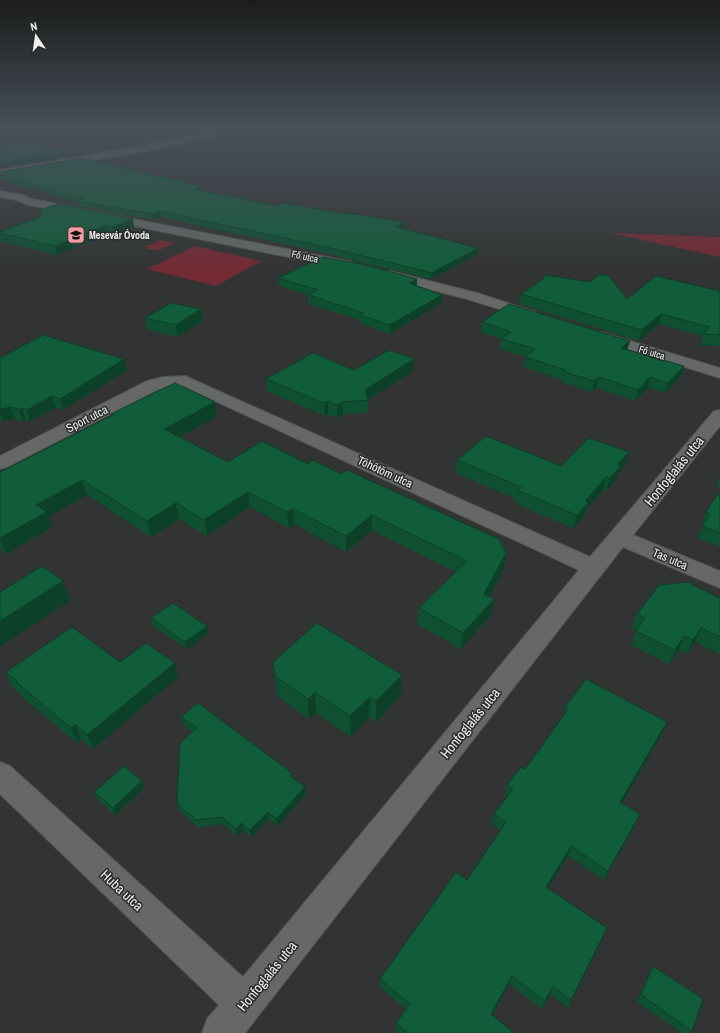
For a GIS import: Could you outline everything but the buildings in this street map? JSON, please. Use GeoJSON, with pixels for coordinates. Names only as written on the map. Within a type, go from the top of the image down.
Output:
{"type":"FeatureCollection","features":[{"type":"Feature","properties":{"kind":"street","name":"Fő utca"},"geometry":{"type":"LineString","coordinates":[[4,200],[19,198],[29,202],[361,268]]}},
{"type":"Feature","properties":{"kind":"street"},"geometry":{"type":"LineString","coordinates":[[376,271],[472,296],[541,318]]}},
{"type":"Feature","properties":{"kind":"street","name":"Fő utca"},"geometry":{"type":"LineString","coordinates":[[586,332],[720,372]]}},
{"type":"Feature","properties":{"kind":"street","name":"Sport utca"},"geometry":{"type":"LineString","coordinates":[[0,463],[153,385],[175,380]]}},
{"type":"Feature","properties":{"kind":"street","name":"Töhötöm utca"},"geometry":{"type":"LineString","coordinates":[[175,380],[185,381],[199,387],[594,568]]}},
{"type":"Feature","properties":{"kind":"street","name":"Honfoglalás utca"},"geometry":{"type":"LineString","coordinates":[[221,1033],[619,537],[720,415]]}},
{"type":"Feature","properties":{"kind":"street","name":"Tas utca"},"geometry":{"type":"LineString","coordinates":[[619,537],[720,580]]}},
{"type":"Feature","properties":{"kind":"street","name":"Huba utca"},"geometry":{"type":"LineString","coordinates":[[0,775],[245,1004]]}},
{"type":"Feature","properties":{"kind":"shaded area"},"geometry":{"type":"Polygon","coordinates":[[[611,233],[720,237],[720,257],[611,233]]]}},
{"type":"Feature","properties":{"kind":"shaded area"},"geometry":{"type":"Polygon","coordinates":[[[160,240],[175,243],[159,250],[146,249],[146,246],[154,244],[160,240]]]}},
{"type":"Feature","properties":{"kind":"shaded area"},"geometry":{"type":"Polygon","coordinates":[[[195,246],[261,261],[216,286],[147,269],[195,246]]]}},
{"type":"Feature","properties":{"kind":"place","name":"Mesevár Óvoda"},"geometry":{"type":"Point","coordinates":[76,235]}}]}
